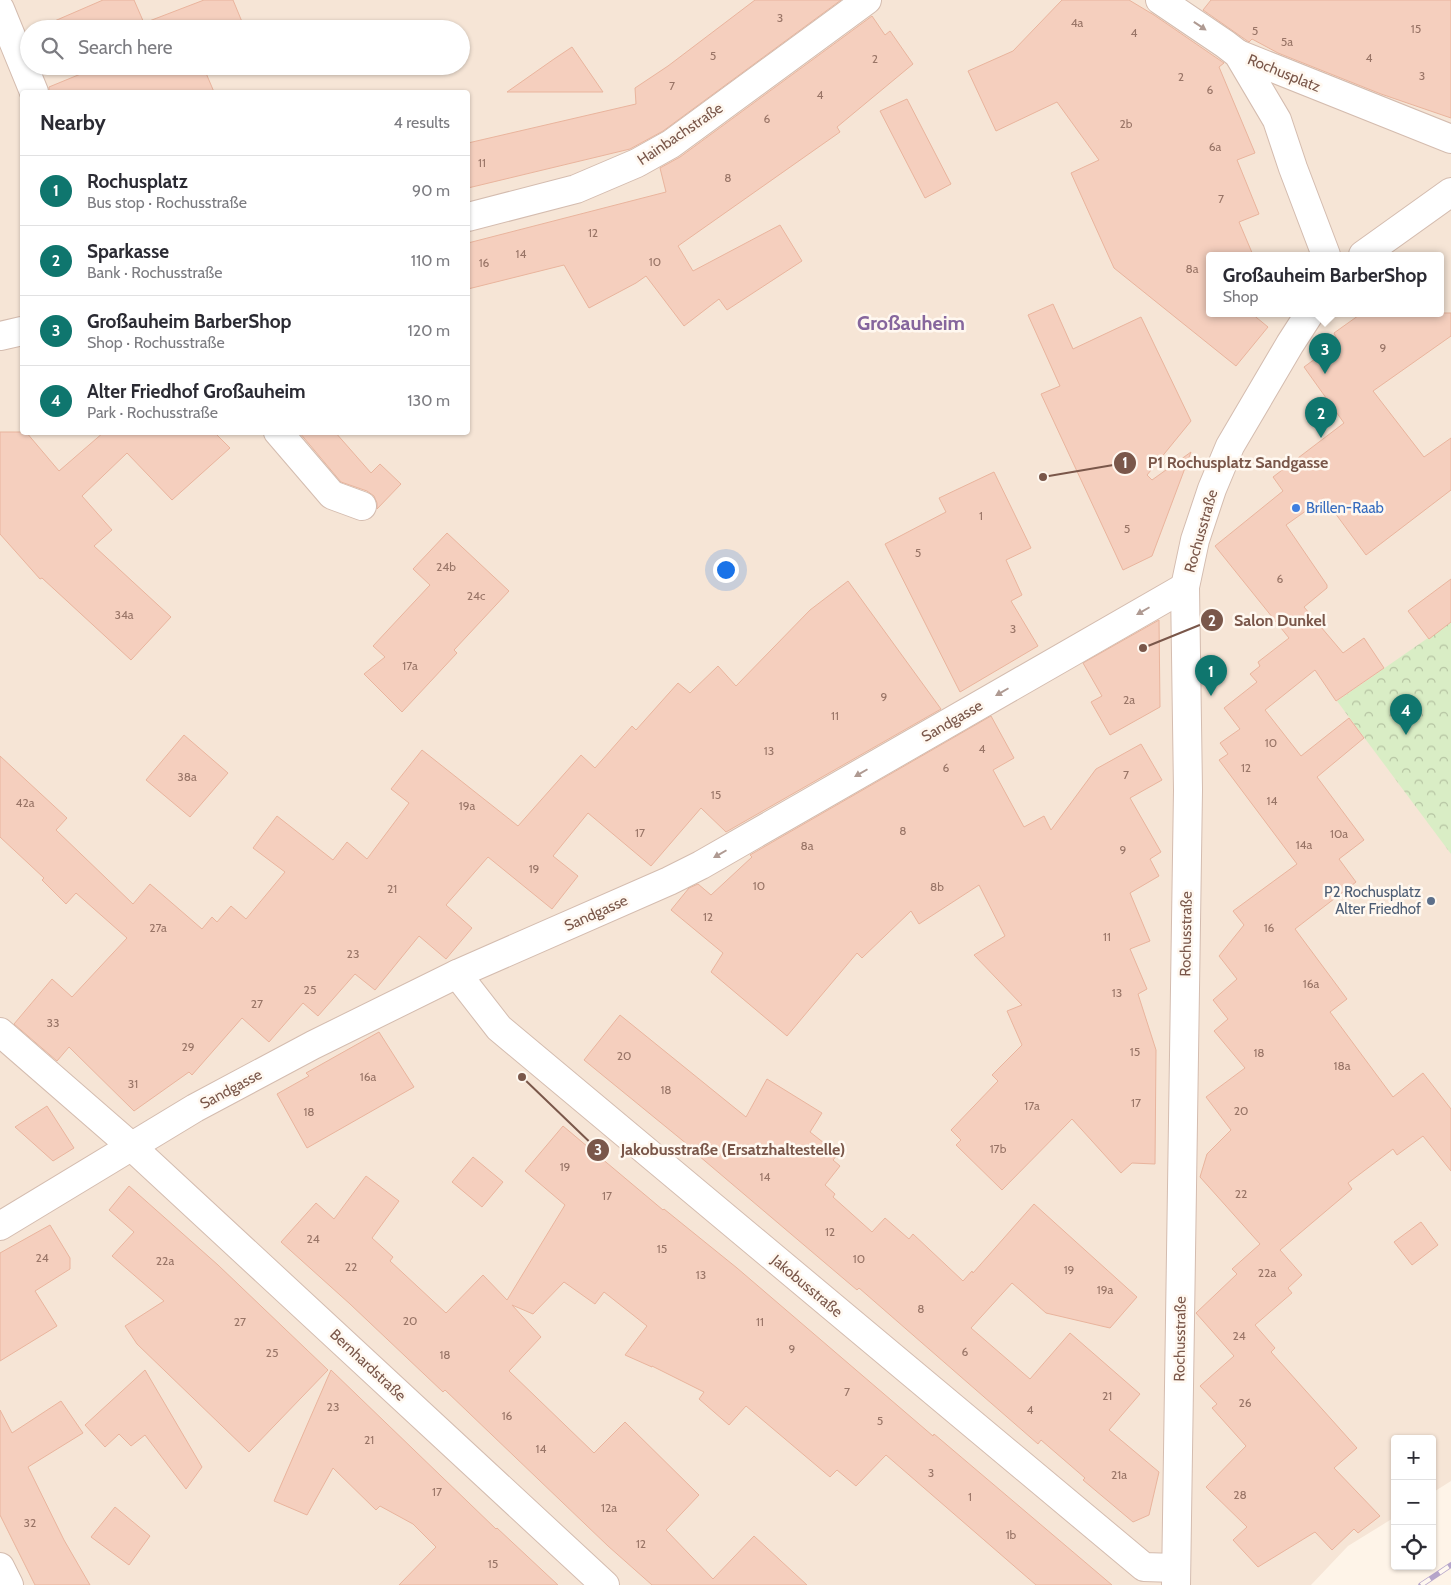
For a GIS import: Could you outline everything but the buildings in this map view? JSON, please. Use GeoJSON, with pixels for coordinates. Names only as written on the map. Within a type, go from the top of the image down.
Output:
{"type":"FeatureCollection","features":[{"type":"Feature","properties":{"kind":"street","name":"Hainbachstraße"},"geometry":{"type":"LineString","coordinates":[[470,216],[576,190],[637,163],[671,144],[867,0]]}},
{"type":"Feature","properties":{"kind":"street"},"geometry":{"type":"LineString","coordinates":[[1160,0],[1238,54],[1277,120],[1325,252]]}},
{"type":"Feature","properties":{"kind":"street"},"geometry":{"type":"LineString","coordinates":[[0,9],[20,58]]}},
{"type":"Feature","properties":{"kind":"street","name":"Rochusplatz"},"geometry":{"type":"LineString","coordinates":[[1238,54],[1451,139]]}},
{"type":"Feature","properties":{"kind":"street"},"geometry":{"type":"LineString","coordinates":[[27,75],[33,90]]}},
{"type":"Feature","properties":{"kind":"street"},"geometry":{"type":"LineString","coordinates":[[1367,252],[1451,192]]}},
{"type":"Feature","properties":{"kind":"street","name":"Rochusstraße"},"geometry":{"type":"LineString","coordinates":[[1176,1577],[1188,790],[1185,587],[1195,540],[1212,489],[1230,446],[1307,317]]}},
{"type":"Feature","properties":{"kind":"street"},"geometry":{"type":"LineString","coordinates":[[0,336],[20,331]]}},
{"type":"Feature","properties":{"kind":"street"},"geometry":{"type":"LineString","coordinates":[[281,435],[332,496],[362,506]]}},
{"type":"Feature","properties":{"kind":"street","name":"Sandgasse"},"geometry":{"type":"LineString","coordinates":[[0,1226],[130,1146],[249,1079],[378,1012],[457,974],[661,885],[701,865],[1185,587]]}},
{"type":"Feature","properties":{"kind":"street","name":"Jakobusstraße"},"geometry":{"type":"LineString","coordinates":[[457,974],[498,1028],[1144,1568],[1176,1577]]}},
{"type":"Feature","properties":{"kind":"street","name":"Bernhardstraße"},"geometry":{"type":"LineString","coordinates":[[0,1032],[130,1146],[605,1585]]}},
{"type":"Feature","properties":{"kind":"street"},"geometry":{"type":"LineString","coordinates":[[0,1567],[9,1585]]}},
{"type":"Feature","properties":{"kind":"shaded area"},"geometry":{"type":"Polygon","coordinates":[[[0,0],[1451,0],[1451,1481],[1436,1490],[1436,1435],[1391,1435],[1391,1519],[1348,1546],[1311,1585],[0,1585],[0,0]]]}},
{"type":"Feature","properties":{"kind":"green space"},"geometry":{"type":"Polygon","coordinates":[[[1451,622],[1451,854],[1337,701],[1451,622]]]}},
{"type":"Feature","properties":{"kind":"railway"},"geometry":{"type":"LineString","coordinates":[[1421,1585],[1451,1565]]}},
{"type":"Feature","properties":{"kind":"place","name":"Großauheim BarberShop"},"geometry":{"type":"Point","coordinates":[1325,374]}},
{"type":"Feature","properties":{"kind":"place","name":"Sparkasse"},"geometry":{"type":"Point","coordinates":[1321,438]}},
{"type":"Feature","properties":{"kind":"place","name":"P1 Rochusplatz Sandgasse"},"geometry":{"type":"Point","coordinates":[1043,477]}},
{"type":"Feature","properties":{"kind":"place","name":"Brillen-Raab"},"geometry":{"type":"Point","coordinates":[1296,508]}},
{"type":"Feature","properties":{"kind":"place","name":"Salon Dunkel"},"geometry":{"type":"Point","coordinates":[1143,648]}},
{"type":"Feature","properties":{"kind":"place","name":"Rochusplatz"},"geometry":{"type":"Point","coordinates":[1211,696]}},
{"type":"Feature","properties":{"kind":"place","name":"Alter Friedhof Großauheim"},"geometry":{"type":"Point","coordinates":[1406,735]}},
{"type":"Feature","properties":{"kind":"place","name":"P2 Rochusplatz Alter Friedhof"},"geometry":{"type":"Point","coordinates":[1431,901]}},
{"type":"Feature","properties":{"kind":"place","name":"Jakobusstraße (Ersatzhaltestelle)"},"geometry":{"type":"Point","coordinates":[522,1077]}},
{"type":"Feature","properties":{"kind":"district","name":"Großauheim"},"geometry":{"type":"Point","coordinates":[911,323]}}]}
